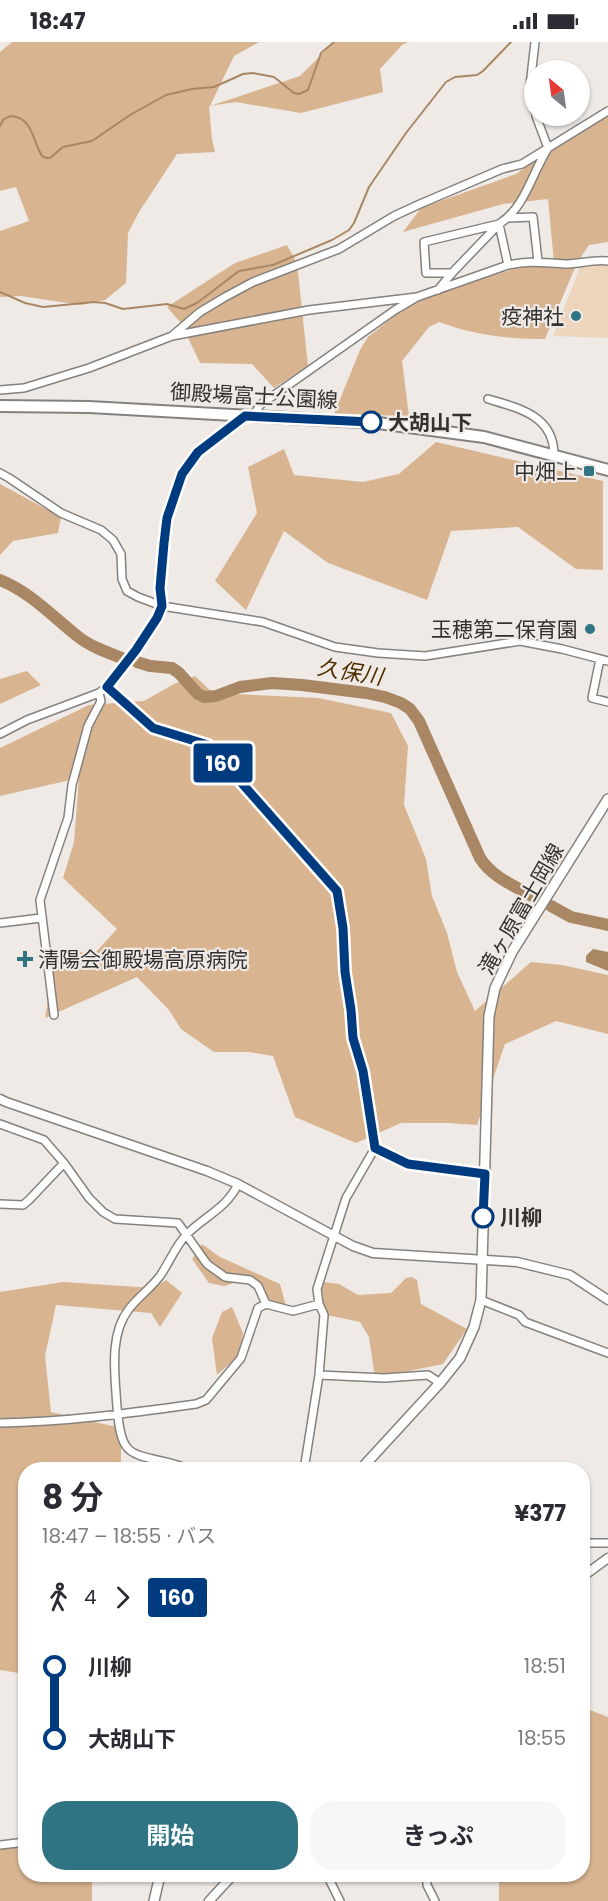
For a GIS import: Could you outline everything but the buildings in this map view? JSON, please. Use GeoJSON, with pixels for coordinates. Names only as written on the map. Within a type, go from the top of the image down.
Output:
{"type":"FeatureCollection","features":[{"type":"Feature","properties":{"kind":"main road","name":"御殿場富士公園線"},"geometry":{"type":"LineString","coordinates":[[0,406],[88,407],[378,423],[484,437],[608,470]]}},
{"type":"Feature","properties":{"kind":"main road","name":"滝ヶ原富士岡線"},"geometry":{"type":"LineString","coordinates":[[367,1462],[440,1383],[468,1344],[481,1300],[489,1016],[495,988],[512,952],[608,799]]}},
{"type":"Feature","properties":{"kind":"main road"},"geometry":{"type":"LineString","coordinates":[[154,1901],[158,1882]]}},
{"type":"Feature","properties":{"kind":"street"},"geometry":{"type":"LineString","coordinates":[[533,60],[535,42]]}},
{"type":"Feature","properties":{"kind":"street"},"geometry":{"type":"LineString","coordinates":[[172,336],[201,312],[253,282],[339,249],[411,208],[502,169],[522,164],[608,111]]}},
{"type":"Feature","properties":{"kind":"street"},"geometry":{"type":"LineString","coordinates":[[438,290],[499,224],[508,218],[521,201],[548,148],[540,126]]}},
{"type":"Feature","properties":{"kind":"street"},"geometry":{"type":"LineString","coordinates":[[508,218],[533,216],[538,261]]}},
{"type":"Feature","properties":{"kind":"street"},"geometry":{"type":"LineString","coordinates":[[499,224],[508,265]]}},
{"type":"Feature","properties":{"kind":"street"},"geometry":{"type":"LineString","coordinates":[[452,273],[426,273],[424,242],[499,224]]}},
{"type":"Feature","properties":{"kind":"street"},"geometry":{"type":"LineString","coordinates":[[0,390],[24,388],[89,368],[172,336],[309,310],[417,297],[508,265],[538,261],[565,264],[608,261]]}},
{"type":"Feature","properties":{"kind":"street"},"geometry":{"type":"LineString","coordinates":[[0,734],[27,720],[99,693],[107,687],[136,650],[157,618],[162,606],[160,580],[167,518],[182,474],[198,452],[249,416],[260,405],[417,297]]}},
{"type":"Feature","properties":{"kind":"street"},"geometry":{"type":"LineString","coordinates":[[488,399],[534,415],[554,443],[554,455]]}},
{"type":"Feature","properties":{"kind":"street"},"geometry":{"type":"LineString","coordinates":[[0,473],[61,513],[101,530],[113,540],[121,554],[122,579],[127,591],[138,597],[162,606],[263,622],[323,644],[354,650],[425,656],[520,641],[562,648],[604,660],[592,698],[608,702]]}},
{"type":"Feature","properties":{"kind":"street"},"geometry":{"type":"LineString","coordinates":[[107,687],[153,728],[208,745],[337,891],[343,928],[345,972],[353,1038],[363,1071],[375,1148],[346,1198],[317,1289],[319,1304],[324,1315],[319,1375],[305,1462]]}},
{"type":"Feature","properties":{"kind":"street"},"geometry":{"type":"LineString","coordinates":[[54,1015],[40,900],[68,818],[72,785],[88,726],[101,701],[99,693]]}},
{"type":"Feature","properties":{"kind":"street"},"geometry":{"type":"LineString","coordinates":[[0,923],[42,918]]}},
{"type":"Feature","properties":{"kind":"street"},"geometry":{"type":"LineString","coordinates":[[0,1098],[33,1112],[207,1171],[238,1184],[353,1246],[373,1253],[517,1262],[561,1272],[608,1300]]}},
{"type":"Feature","properties":{"kind":"street"},"geometry":{"type":"LineString","coordinates":[[0,1124],[44,1140],[89,1198],[109,1216],[115,1219],[178,1223],[207,1264],[225,1277],[250,1280],[258,1286],[266,1304]]}},
{"type":"Feature","properties":{"kind":"street"},"geometry":{"type":"LineString","coordinates":[[375,1148],[408,1164],[485,1174]]}},
{"type":"Feature","properties":{"kind":"street"},"geometry":{"type":"LineString","coordinates":[[0,1203],[23,1205],[63,1163]]}},
{"type":"Feature","properties":{"kind":"street"},"geometry":{"type":"LineString","coordinates":[[166,1462],[138,1455],[126,1448],[118,1415],[114,1374],[115,1345],[127,1311],[159,1278],[186,1235],[214,1214],[234,1193],[238,1184]]}},
{"type":"Feature","properties":{"kind":"street"},"geometry":{"type":"LineString","coordinates":[[481,1300],[519,1314],[525,1322],[608,1353]]}},
{"type":"Feature","properties":{"kind":"street"},"geometry":{"type":"LineString","coordinates":[[0,1423],[33,1423],[118,1415],[196,1404],[206,1400],[241,1358],[258,1308],[266,1304],[292,1311],[319,1304]]}},
{"type":"Feature","properties":{"kind":"street"},"geometry":{"type":"LineString","coordinates":[[319,1375],[375,1378],[428,1375],[440,1383]]}},
{"type":"Feature","properties":{"kind":"street"},"geometry":{"type":"LineString","coordinates":[[590,1543],[608,1543]]}},
{"type":"Feature","properties":{"kind":"street"},"geometry":{"type":"LineString","coordinates":[[590,1571],[608,1558]]}},
{"type":"Feature","properties":{"kind":"street"},"geometry":{"type":"LineString","coordinates":[[0,1845],[18,1843]]}},
{"type":"Feature","properties":{"kind":"street"},"geometry":{"type":"LineString","coordinates":[[209,1901],[227,1882]]}},
{"type":"Feature","properties":{"kind":"street"},"geometry":{"type":"LineString","coordinates":[[330,1882],[340,1901]]}},
{"type":"Feature","properties":{"kind":"street"},"geometry":{"type":"LineString","coordinates":[[427,1882],[435,1901]]}},
{"type":"Feature","properties":{"kind":"shaded area"},"geometry":{"type":"Polygon","coordinates":[[[12,42],[259,42],[234,56],[209,106],[215,152],[177,154],[128,233],[126,283],[105,300],[81,305],[21,296],[0,297],[0,231],[29,221],[16,187],[0,191],[0,52],[12,42]]]}},
{"type":"Feature","properties":{"kind":"shaded area"},"geometry":{"type":"Polygon","coordinates":[[[334,42],[408,42],[402,45],[380,69],[383,92],[301,113],[236,102],[211,106],[300,76],[334,42]]]}},
{"type":"Feature","properties":{"kind":"shaded area"},"geometry":{"type":"Polygon","coordinates":[[[608,116],[608,242],[589,245],[577,263],[545,339],[491,335],[439,322],[429,327],[402,361],[409,416],[334,414],[360,350],[368,337],[397,314],[427,295],[524,266],[554,262],[548,199],[503,204],[403,232],[421,208],[516,174],[570,136],[608,116]]]}},
{"type":"Feature","properties":{"kind":"shaded area"},"geometry":{"type":"Polygon","coordinates":[[[287,245],[297,263],[308,366],[274,388],[252,364],[200,363],[181,323],[167,307],[235,263],[287,245]]]}},
{"type":"Feature","properties":{"kind":"shaded area"},"geometry":{"type":"Polygon","coordinates":[[[608,266],[608,338],[553,336],[580,267],[608,266]]]}},
{"type":"Feature","properties":{"kind":"shaded area"},"geometry":{"type":"Polygon","coordinates":[[[436,442],[603,481],[603,570],[576,569],[518,527],[451,531],[427,600],[328,563],[284,531],[246,610],[215,581],[257,513],[248,467],[284,449],[294,475],[363,482],[399,474],[436,442]]]}},
{"type":"Feature","properties":{"kind":"shaded area"},"geometry":{"type":"Polygon","coordinates":[[[0,484],[61,517],[58,533],[13,541],[0,555],[0,484]]]}},
{"type":"Feature","properties":{"kind":"shaded area"},"geometry":{"type":"Polygon","coordinates":[[[27,671],[41,685],[0,704],[0,679],[27,671]]]}},
{"type":"Feature","properties":{"kind":"shaded area"},"geometry":{"type":"Polygon","coordinates":[[[195,676],[213,693],[318,698],[391,713],[408,746],[404,805],[426,859],[432,896],[447,933],[457,972],[475,1011],[531,962],[562,965],[608,975],[608,1034],[556,1021],[505,1044],[477,1125],[401,1123],[356,1143],[295,1117],[273,1056],[249,1052],[214,1052],[181,1029],[169,1010],[137,977],[45,1018],[50,975],[42,950],[95,953],[117,929],[63,878],[74,842],[79,778],[0,796],[0,748],[89,705],[144,701],[174,684],[195,676]]]}},
{"type":"Feature","properties":{"kind":"shaded area"},"geometry":{"type":"Polygon","coordinates":[[[593,949],[608,952],[608,971],[586,962],[586,956],[593,949]]]}},
{"type":"Feature","properties":{"kind":"shaded area"},"geometry":{"type":"Polygon","coordinates":[[[202,1244],[220,1257],[280,1284],[286,1306],[269,1302],[243,1280],[224,1286],[209,1283],[192,1259],[202,1244]]]}},
{"type":"Feature","properties":{"kind":"shaded area"},"geometry":{"type":"Polygon","coordinates":[[[412,1277],[417,1280],[421,1304],[467,1329],[443,1364],[375,1378],[369,1337],[360,1322],[323,1313],[318,1287],[324,1282],[339,1284],[358,1295],[391,1293],[406,1278],[412,1277]]]}},
{"type":"Feature","properties":{"kind":"shaded area"},"geometry":{"type":"Polygon","coordinates":[[[166,1280],[182,1293],[160,1327],[151,1313],[56,1305],[45,1356],[51,1412],[121,1428],[121,1462],[18,1462],[18,1673],[0,1670],[0,1292],[63,1282],[154,1288],[166,1280]]]}},
{"type":"Feature","properties":{"kind":"shaded area"},"geometry":{"type":"Polygon","coordinates":[[[232,1307],[243,1333],[240,1354],[217,1375],[212,1338],[222,1312],[232,1307]]]}},
{"type":"Feature","properties":{"kind":"shaded area"},"geometry":{"type":"Polygon","coordinates":[[[590,1710],[608,1717],[608,1901],[499,1901],[499,1882],[590,1882],[590,1710]]]}},
{"type":"Feature","properties":{"kind":"shaded area"},"geometry":{"type":"Polygon","coordinates":[[[0,1847],[18,1847],[18,1882],[92,1882],[92,1901],[0,1901],[0,1847]]]}},
{"type":"Feature","properties":{"kind":"waterway"},"geometry":{"type":"LineString","coordinates":[[0,126],[3,120],[10,116],[23,120],[31,130],[42,156],[50,158],[63,147],[92,141],[130,115],[166,95],[214,87],[243,74],[253,73],[274,77],[294,93],[299,94],[308,90],[321,53],[334,42]]}},
{"type":"Feature","properties":{"kind":"waterway"},"geometry":{"type":"LineString","coordinates":[[0,292],[25,303],[43,307],[94,302],[123,309],[167,304],[184,309],[197,303],[239,271],[273,265],[332,240],[349,230],[369,187],[406,133],[446,82],[455,77],[477,75],[511,42]]}},
{"type":"Feature","properties":{"kind":"waterway","name":"久保川"},"geometry":{"type":"LineString","coordinates":[[0,580],[31,597],[86,642],[122,658]]}},
{"type":"Feature","properties":{"kind":"waterway","name":"久保川"},"geometry":{"type":"LineString","coordinates":[[137,662],[172,668],[198,694],[204,697],[216,696],[240,687],[272,683],[366,693],[401,703],[410,709],[419,721],[480,858],[497,875],[532,896]]}},
{"type":"Feature","properties":{"kind":"waterway","name":"久保川"},"geometry":{"type":"LineString","coordinates":[[551,906],[571,917],[608,925]]}},
{"type":"Feature","properties":{"kind":"bus line","name":"160"},"geometry":{"type":"LineString","coordinates":[[371,422],[245,416],[198,452],[182,474],[167,518],[160,573],[162,606],[157,618],[136,650],[107,687],[153,728],[208,745],[337,891],[343,928],[345,972],[353,1038],[363,1071],[375,1148],[408,1164],[485,1174],[483,1217]]}},
{"type":"Feature","properties":{"kind":"place","name":"疫神社"},"geometry":{"type":"Point","coordinates":[576,316]}},
{"type":"Feature","properties":{"kind":"place","name":"大胡山下"},"geometry":{"type":"Point","coordinates":[371,422]}},
{"type":"Feature","properties":{"kind":"place","name":"中畑上"},"geometry":{"type":"Point","coordinates":[589,471]}},
{"type":"Feature","properties":{"kind":"place","name":"玉穂第二保育園"},"geometry":{"type":"Point","coordinates":[590,629]}},
{"type":"Feature","properties":{"kind":"place","name":"清陽会御殿場高原病院"},"geometry":{"type":"Point","coordinates":[25,959]}},
{"type":"Feature","properties":{"kind":"place","name":"川柳"},"geometry":{"type":"Point","coordinates":[483,1217]}}]}
